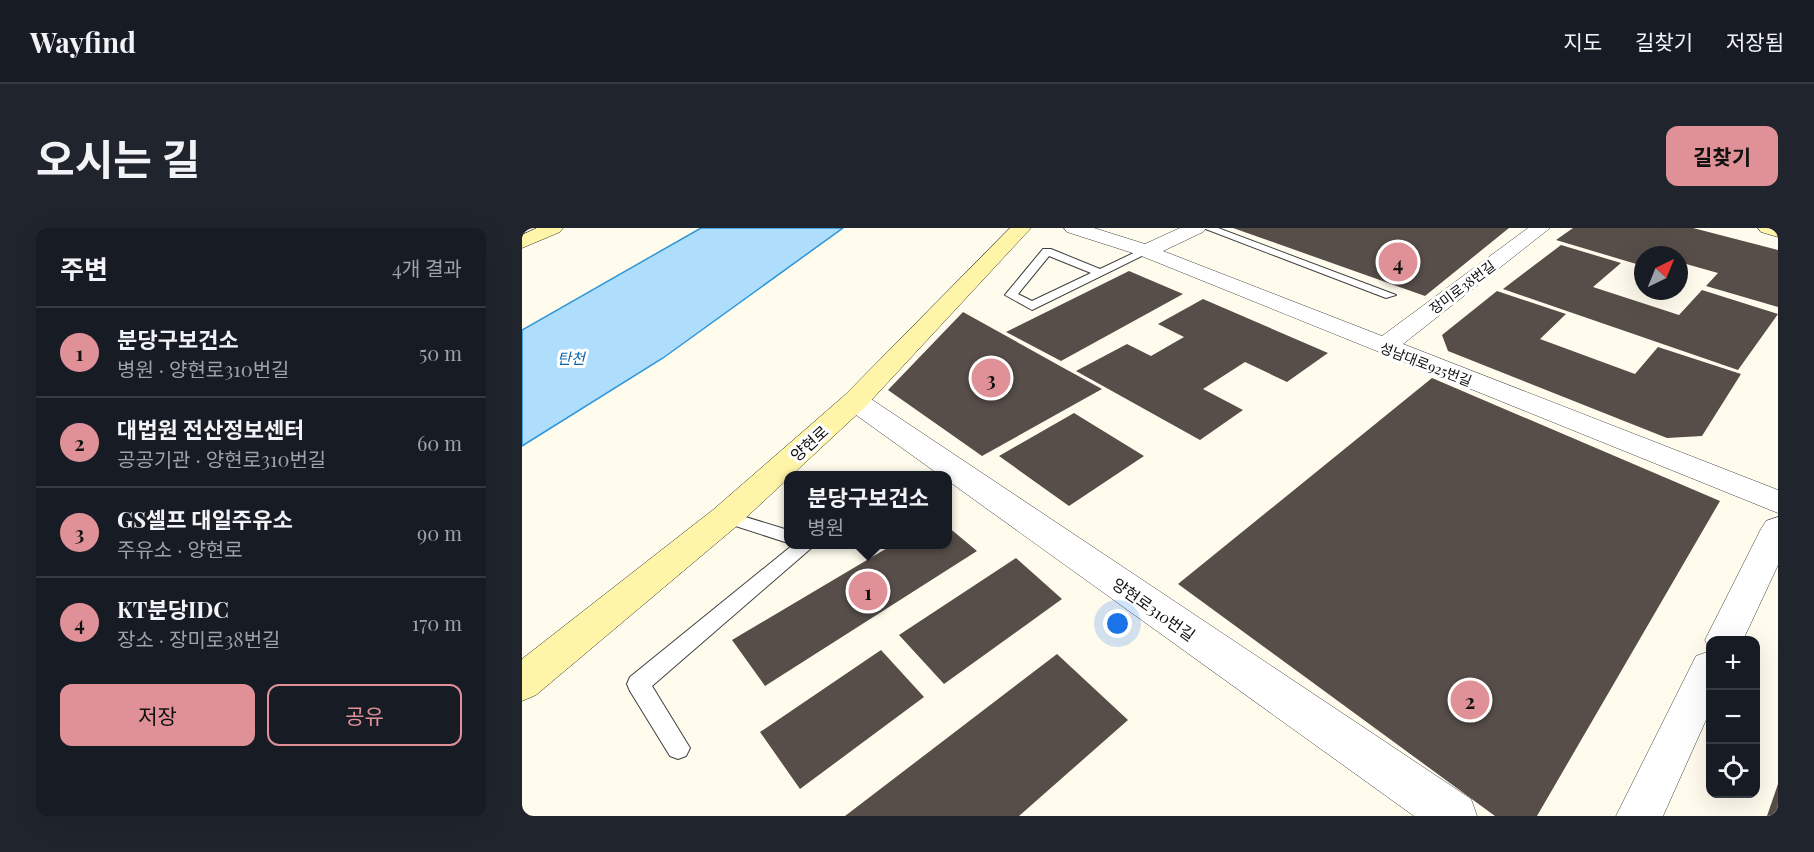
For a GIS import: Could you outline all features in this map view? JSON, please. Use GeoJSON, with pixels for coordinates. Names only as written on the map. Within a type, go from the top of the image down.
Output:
{"type":"FeatureCollection","features":[{"type":"Feature","properties":{"kind":"main road"},"geometry":{"type":"LineString","coordinates":[[522,242],[553,228]]}},
{"type":"Feature","properties":{"kind":"main road","name":"양현로"},"geometry":{"type":"LineString","coordinates":[[522,683],[726,517],[855,401],[1021,228]]}},
{"type":"Feature","properties":{"kind":"main road"},"geometry":{"type":"LineString","coordinates":[[1768,228],[1778,231]]}},
{"type":"Feature","properties":{"kind":"street","name":"성남대로925번길"},"geometry":{"type":"LineString","coordinates":[[1074,228],[1146,251],[1778,502]]}},
{"type":"Feature","properties":{"kind":"street"},"geometry":{"type":"LineString","coordinates":[[1146,251],[1196,228]]}},
{"type":"Feature","properties":{"kind":"street","name":"장미로38번길"},"geometry":{"type":"LineString","coordinates":[[1383,347],[1540,228]]}},
{"type":"Feature","properties":{"kind":"street","name":"양현로310번길"},"geometry":{"type":"LineString","coordinates":[[855,401],[1454,816]]}},
{"type":"Feature","properties":{"kind":"street"},"geometry":{"type":"LineString","coordinates":[[1726,636],[1778,529]]}},
{"type":"Feature","properties":{"kind":"street"},"geometry":{"type":"LineString","coordinates":[[1639,816],[1706,676]]}},
{"type":"Feature","properties":{"kind":"lane"},"geometry":{"type":"LineString","coordinates":[[1208,228],[1390,295]]}},
{"type":"Feature","properties":{"kind":"lane"},"geometry":{"type":"LineString","coordinates":[[1101,273],[1047,251],[1011,296],[1032,306],[1101,273],[1146,251]]}},
{"type":"Feature","properties":{"kind":"lane"},"geometry":{"type":"LineString","coordinates":[[726,517],[784,535]]}},
{"type":"Feature","properties":{"kind":"lane"},"geometry":{"type":"LineString","coordinates":[[678,748],[638,684],[801,549]]}},
{"type":"Feature","properties":{"kind":"water","name":"탄천"},"geometry":{"type":"Polygon","coordinates":[[[701,228],[843,228],[663,358],[522,446],[522,330],[701,228]]]}},
{"type":"Feature","properties":{"kind":"building"},"geometry":{"type":"Polygon","coordinates":[[[1233,228],[1509,228],[1425,296],[1233,228]]]}},
{"type":"Feature","properties":{"kind":"building"},"geometry":{"type":"Polygon","coordinates":[[[1573,228],[1693,228],[1778,250],[1778,307],[1706,286],[1718,273],[1688,265],[1688,246],[1634,246],[1634,263],[1556,240],[1573,228]]]}},
{"type":"Feature","properties":{"kind":"building"},"geometry":{"type":"Polygon","coordinates":[[[1561,245],[1621,263],[1593,287],[1679,315],[1702,290],[1778,314],[1738,370],[1503,289],[1561,245]]]}},
{"type":"Feature","properties":{"kind":"building"},"geometry":{"type":"Polygon","coordinates":[[[1129,271],[1183,294],[1061,361],[1006,332],[1129,271]]]}},
{"type":"Feature","properties":{"kind":"building"},"geometry":{"type":"Polygon","coordinates":[[[1497,291],[1566,314],[1540,339],[1635,374],[1658,347],[1741,374],[1702,436],[1667,438],[1448,351],[1442,335],[1497,291]]]}},
{"type":"Feature","properties":{"kind":"building"},"geometry":{"type":"Polygon","coordinates":[[[1203,299],[1328,353],[1287,382],[1245,362],[1203,389],[1243,410],[1200,440],[1076,371],[1127,344],[1151,356],[1184,337],[1158,324],[1203,299]]]}},
{"type":"Feature","properties":{"kind":"building"},"geometry":{"type":"Polygon","coordinates":[[[963,312],[1102,389],[982,456],[888,390],[963,312]]]}},
{"type":"Feature","properties":{"kind":"building"},"geometry":{"type":"Polygon","coordinates":[[[1432,378],[1720,501],[1537,816],[1495,816],[1178,584],[1432,378]]]}},
{"type":"Feature","properties":{"kind":"building"},"geometry":{"type":"Polygon","coordinates":[[[1074,413],[1144,456],[1069,506],[999,456],[1074,413]]]}},
{"type":"Feature","properties":{"kind":"building"},"geometry":{"type":"Polygon","coordinates":[[[952,530],[977,551],[765,686],[732,640],[886,549],[952,549],[952,530]]]}},
{"type":"Feature","properties":{"kind":"building"},"geometry":{"type":"Polygon","coordinates":[[[1016,558],[1062,599],[944,684],[899,635],[1016,558]]]}},
{"type":"Feature","properties":{"kind":"building"},"geometry":{"type":"Polygon","coordinates":[[[881,650],[924,697],[800,789],[760,732],[881,650]]]}},
{"type":"Feature","properties":{"kind":"building"},"geometry":{"type":"Polygon","coordinates":[[[1057,654],[1128,720],[1019,816],[845,816],[1057,654]]]}},
{"type":"Feature","properties":{"kind":"building"},"geometry":{"type":"Polygon","coordinates":[[[1778,784],[1778,816],[1767,816],[1778,784]]]}},
{"type":"Feature","properties":{"kind":"place","name":"KT분당IDC"},"geometry":{"type":"Point","coordinates":[1398,262]}},
{"type":"Feature","properties":{"kind":"place","name":"GS셀프 대일주유소"},"geometry":{"type":"Point","coordinates":[991,378]}},
{"type":"Feature","properties":{"kind":"place","name":"분당구보건소"},"geometry":{"type":"Point","coordinates":[868,591]}},
{"type":"Feature","properties":{"kind":"place","name":"대법원 전산정보센터"},"geometry":{"type":"Point","coordinates":[1470,700]}}]}
